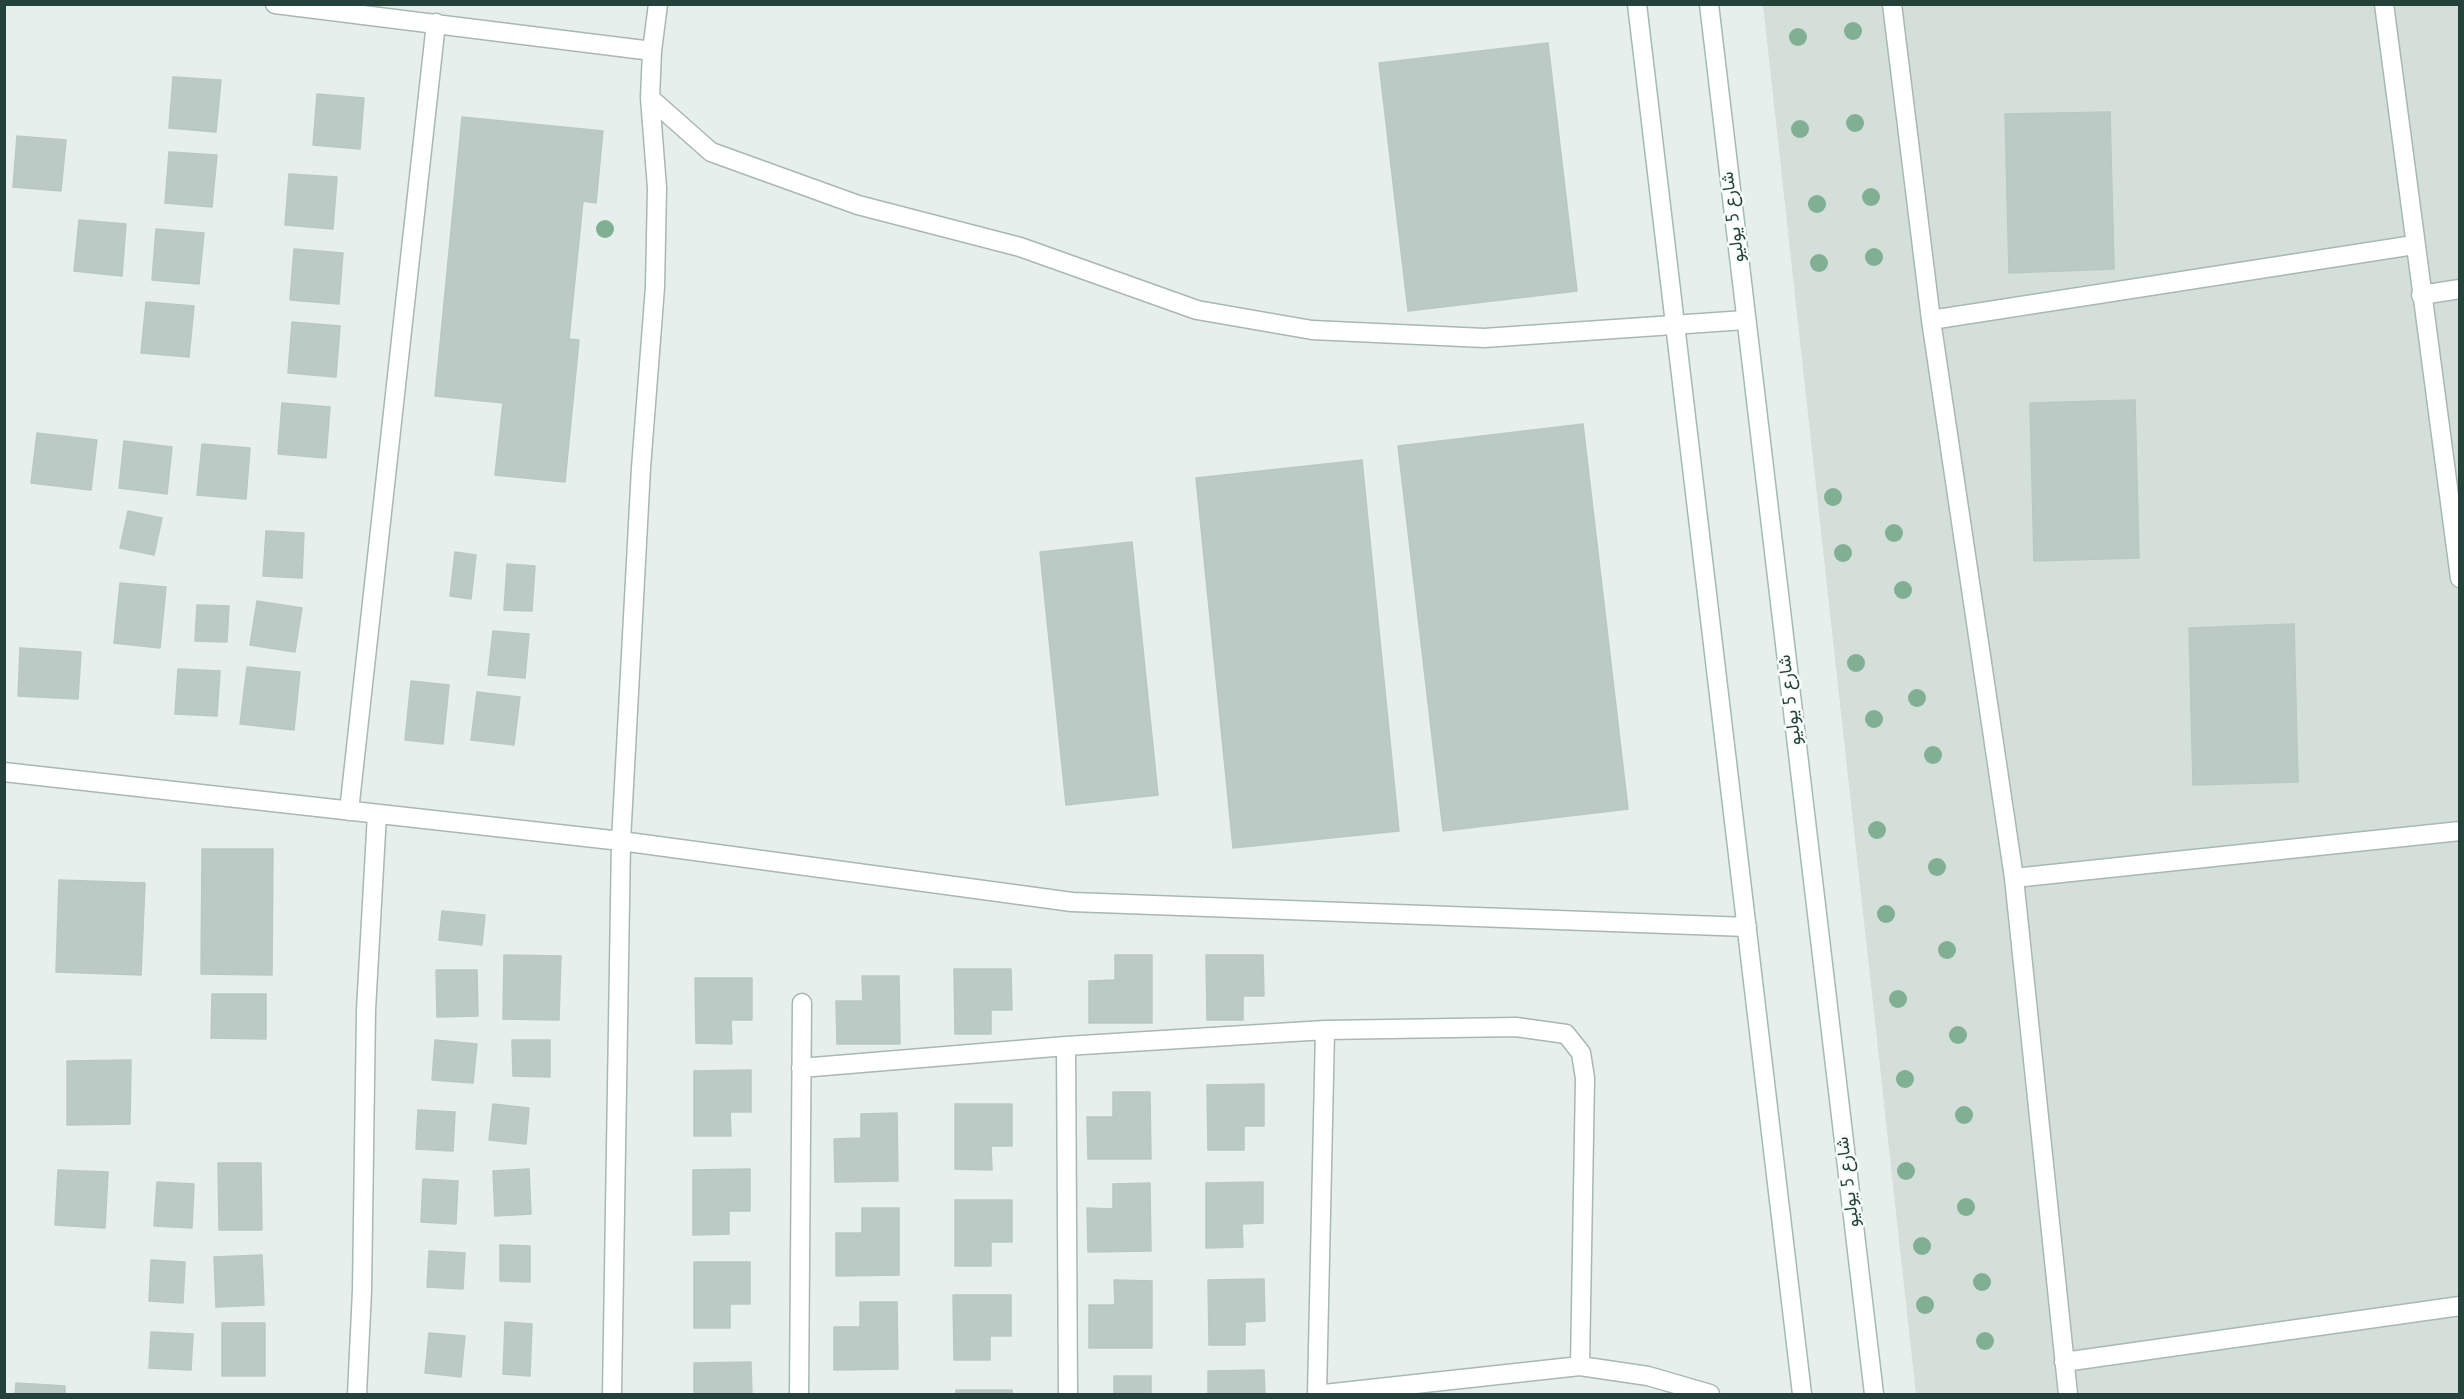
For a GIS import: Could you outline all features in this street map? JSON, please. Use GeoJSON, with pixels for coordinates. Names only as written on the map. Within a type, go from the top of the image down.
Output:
{"type":"FeatureCollection","features":[{"type":"Feature","properties":{"kind":"street"},"geometry":{"type":"LineString","coordinates":[[275,4],[365,9],[436,24],[652,51]]}},
{"type":"Feature","properties":{"kind":"street"},"geometry":{"type":"LineString","coordinates":[[612,1395],[621,841],[641,468],[655,287],[657,188],[650,98],[652,51],[658,4]]}},
{"type":"Feature","properties":{"kind":"street"},"geometry":{"type":"LineString","coordinates":[[1637,4],[1802,1395]]}},
{"type":"Feature","properties":{"kind":"street","name":"شارع 5 يوليو"},"geometry":{"type":"LineString","coordinates":[[1709,4],[1874,1395]]}},
{"type":"Feature","properties":{"kind":"street"},"geometry":{"type":"LineString","coordinates":[[1892,4],[1930,320],[2014,878],[2068,1395]]}},
{"type":"Feature","properties":{"kind":"street"},"geometry":{"type":"LineString","coordinates":[[2384,4],[2460,578]]}},
{"type":"Feature","properties":{"kind":"street"},"geometry":{"type":"LineString","coordinates":[[349,811],[436,24]]}},
{"type":"Feature","properties":{"kind":"street"},"geometry":{"type":"LineString","coordinates":[[650,98],[711,152],[858,205],[1020,247],[1197,310],[1312,330],[1391,336],[1484,338],[1745,321]]}},
{"type":"Feature","properties":{"kind":"street"},"geometry":{"type":"LineString","coordinates":[[1930,320],[2415,245]]}},
{"type":"Feature","properties":{"kind":"street"},"geometry":{"type":"LineString","coordinates":[[2421,295],[2460,289]]}},
{"type":"Feature","properties":{"kind":"street"},"geometry":{"type":"LineString","coordinates":[[4,772],[621,841],[1072,902],[1747,927]]}},
{"type":"Feature","properties":{"kind":"street"},"geometry":{"type":"LineString","coordinates":[[357,1395],[362,1291],[366,1010],[377,814]]}},
{"type":"Feature","properties":{"kind":"street"},"geometry":{"type":"LineString","coordinates":[[2014,878],[2460,831]]}},
{"type":"Feature","properties":{"kind":"street"},"geometry":{"type":"LineString","coordinates":[[799,1395],[802,1003]]}},
{"type":"Feature","properties":{"kind":"street"},"geometry":{"type":"LineString","coordinates":[[801,1068],[1066,1046],[1325,1030],[1516,1027],[1566,1034],[1581,1053],[1585,1078],[1580,1366]]}},
{"type":"Feature","properties":{"kind":"street"},"geometry":{"type":"LineString","coordinates":[[1317,1395],[1325,1030]]}},
{"type":"Feature","properties":{"kind":"street"},"geometry":{"type":"LineString","coordinates":[[1066,1046],[1068,1395]]}},
{"type":"Feature","properties":{"kind":"street"},"geometry":{"type":"LineString","coordinates":[[2064,1362],[2460,1306]]}},
{"type":"Feature","properties":{"kind":"street"},"geometry":{"type":"LineString","coordinates":[[1324,1395],[1580,1366],[1648,1377],[1710,1395]]}},
{"type":"Feature","properties":{"kind":"shaded area"},"geometry":{"type":"Polygon","coordinates":[[[1763,5],[2459,5],[2459,1394],[1916,1394],[1763,5]]]}},
{"type":"Feature","properties":{"kind":"building"},"geometry":{"type":"Polygon","coordinates":[[[1548,43],[1577,291],[1408,311],[1379,63],[1548,43]]]}},
{"type":"Feature","properties":{"kind":"building"},"geometry":{"type":"Polygon","coordinates":[[[173,77],[221,80],[216,132],[169,128],[173,77]]]}},
{"type":"Feature","properties":{"kind":"building"},"geometry":{"type":"Polygon","coordinates":[[[317,94],[364,98],[360,149],[313,145],[317,94]]]}},
{"type":"Feature","properties":{"kind":"building"},"geometry":{"type":"Polygon","coordinates":[[[2110,112],[2114,269],[2009,273],[2005,114],[2110,112]]]}},
{"type":"Feature","properties":{"kind":"building"},"geometry":{"type":"Polygon","coordinates":[[[462,117],[603,131],[596,203],[583,201],[569,339],[579,340],[565,482],[495,475],[503,403],[435,396],[462,117]]]}},
{"type":"Feature","properties":{"kind":"building"},"geometry":{"type":"Polygon","coordinates":[[[17,136],[66,140],[61,191],[13,187],[17,136]]]}},
{"type":"Feature","properties":{"kind":"building"},"geometry":{"type":"Polygon","coordinates":[[[169,152],[217,155],[212,207],[165,203],[169,152]]]}},
{"type":"Feature","properties":{"kind":"building"},"geometry":{"type":"Polygon","coordinates":[[[289,174],[337,177],[333,229],[285,225],[289,174]]]}},
{"type":"Feature","properties":{"kind":"building"},"geometry":{"type":"Polygon","coordinates":[[[79,220],[126,224],[122,276],[74,271],[79,220]]]}},
{"type":"Feature","properties":{"kind":"building"},"geometry":{"type":"Polygon","coordinates":[[[156,229],[204,233],[199,284],[152,280],[156,229]]]}},
{"type":"Feature","properties":{"kind":"building"},"geometry":{"type":"Polygon","coordinates":[[[294,249],[343,253],[339,304],[290,300],[294,249]]]}},
{"type":"Feature","properties":{"kind":"building"},"geometry":{"type":"Polygon","coordinates":[[[146,302],[194,306],[189,357],[141,353],[146,302]]]}},
{"type":"Feature","properties":{"kind":"building"},"geometry":{"type":"Polygon","coordinates":[[[292,322],[340,326],[336,377],[288,373],[292,322]]]}},
{"type":"Feature","properties":{"kind":"building"},"geometry":{"type":"Polygon","coordinates":[[[2135,400],[2139,558],[2034,561],[2030,403],[2135,400]]]}},
{"type":"Feature","properties":{"kind":"building"},"geometry":{"type":"Polygon","coordinates":[[[282,403],[330,407],[326,458],[278,454],[282,403]]]}},
{"type":"Feature","properties":{"kind":"building"},"geometry":{"type":"Polygon","coordinates":[[[1583,424],[1628,809],[1443,831],[1398,446],[1583,424]]]}},
{"type":"Feature","properties":{"kind":"building"},"geometry":{"type":"Polygon","coordinates":[[[37,433],[97,440],[91,490],[31,483],[37,433]]]}},
{"type":"Feature","properties":{"kind":"building"},"geometry":{"type":"Polygon","coordinates":[[[124,441],[172,447],[167,494],[119,488],[124,441]]]}},
{"type":"Feature","properties":{"kind":"building"},"geometry":{"type":"Polygon","coordinates":[[[202,444],[250,448],[246,499],[197,495],[202,444]]]}},
{"type":"Feature","properties":{"kind":"building"},"geometry":{"type":"Polygon","coordinates":[[[1362,460],[1399,831],[1233,848],[1196,478],[1362,460]]]}},
{"type":"Feature","properties":{"kind":"building"},"geometry":{"type":"Polygon","coordinates":[[[128,511],[162,518],[154,555],[120,548],[128,511]]]}},
{"type":"Feature","properties":{"kind":"building"},"geometry":{"type":"Polygon","coordinates":[[[266,531],[304,533],[302,578],[263,576],[266,531]]]}},
{"type":"Feature","properties":{"kind":"building"},"geometry":{"type":"Polygon","coordinates":[[[1132,542],[1158,795],[1066,805],[1040,552],[1132,542]]]}},
{"type":"Feature","properties":{"kind":"building"},"geometry":{"type":"Polygon","coordinates":[[[455,552],[476,555],[471,599],[450,596],[455,552]]]}},
{"type":"Feature","properties":{"kind":"building"},"geometry":{"type":"Polygon","coordinates":[[[507,564],[535,566],[532,611],[504,610],[507,564]]]}},
{"type":"Feature","properties":{"kind":"building"},"geometry":{"type":"Polygon","coordinates":[[[120,583],[166,587],[160,648],[114,643],[120,583]]]}},
{"type":"Feature","properties":{"kind":"building"},"geometry":{"type":"Polygon","coordinates":[[[257,601],[302,608],[295,652],[250,645],[257,601]]]}},
{"type":"Feature","properties":{"kind":"building"},"geometry":{"type":"Polygon","coordinates":[[[197,605],[229,606],[227,642],[195,641],[197,605]]]}},
{"type":"Feature","properties":{"kind":"building"},"geometry":{"type":"Polygon","coordinates":[[[2294,624],[2298,782],[2193,785],[2189,628],[2294,624]]]}},
{"type":"Feature","properties":{"kind":"building"},"geometry":{"type":"Polygon","coordinates":[[[493,631],[529,634],[525,678],[488,675],[493,631]]]}},
{"type":"Feature","properties":{"kind":"building"},"geometry":{"type":"Polygon","coordinates":[[[20,648],[81,652],[78,699],[18,696],[20,648]]]}},
{"type":"Feature","properties":{"kind":"building"},"geometry":{"type":"Polygon","coordinates":[[[247,667],[300,672],[294,730],[240,724],[247,667]]]}},
{"type":"Feature","properties":{"kind":"building"},"geometry":{"type":"Polygon","coordinates":[[[178,669],[220,671],[217,716],[175,714],[178,669]]]}},
{"type":"Feature","properties":{"kind":"building"},"geometry":{"type":"Polygon","coordinates":[[[411,681],[449,685],[443,744],[405,740],[411,681]]]}},
{"type":"Feature","properties":{"kind":"building"},"geometry":{"type":"Polygon","coordinates":[[[477,692],[520,697],[514,745],[471,740],[477,692]]]}},
{"type":"Feature","properties":{"kind":"building"},"geometry":{"type":"Polygon","coordinates":[[[202,849],[273,849],[272,975],[201,974],[202,849]]]}},
{"type":"Feature","properties":{"kind":"building"},"geometry":{"type":"Polygon","coordinates":[[[59,880],[145,883],[141,975],[56,972],[59,880]]]}},
{"type":"Feature","properties":{"kind":"building"},"geometry":{"type":"Polygon","coordinates":[[[442,911],[485,915],[482,945],[439,940],[442,911]]]}},
{"type":"Feature","properties":{"kind":"building"},"geometry":{"type":"Polygon","coordinates":[[[504,955],[561,956],[559,1020],[503,1019],[504,955]]]}},
{"type":"Feature","properties":{"kind":"building"},"geometry":{"type":"Polygon","coordinates":[[[1115,955],[1152,955],[1152,1023],[1089,1023],[1089,981],[1115,980],[1115,955]]]}},
{"type":"Feature","properties":{"kind":"building"},"geometry":{"type":"Polygon","coordinates":[[[1206,955],[1263,955],[1264,996],[1243,996],[1243,1020],[1207,1020],[1206,955]]]}},
{"type":"Feature","properties":{"kind":"building"},"geometry":{"type":"Polygon","coordinates":[[[954,969],[1011,969],[1012,1010],[991,1010],[991,1034],[955,1034],[954,969]]]}},
{"type":"Feature","properties":{"kind":"building"},"geometry":{"type":"Polygon","coordinates":[[[436,970],[477,970],[478,1016],[437,1017],[436,970]]]}},
{"type":"Feature","properties":{"kind":"building"},"geometry":{"type":"Polygon","coordinates":[[[862,976],[899,976],[900,1044],[837,1044],[836,1001],[863,1001],[862,976]]]}},
{"type":"Feature","properties":{"kind":"building"},"geometry":{"type":"Polygon","coordinates":[[[695,978],[752,978],[752,1020],[731,1020],[732,1044],[696,1043],[695,978]]]}},
{"type":"Feature","properties":{"kind":"building"},"geometry":{"type":"Polygon","coordinates":[[[212,994],[266,994],[266,1039],[211,1038],[212,994]]]}},
{"type":"Feature","properties":{"kind":"building"},"geometry":{"type":"Polygon","coordinates":[[[435,1040],[477,1044],[473,1083],[432,1080],[435,1040]]]}},
{"type":"Feature","properties":{"kind":"building"},"geometry":{"type":"Polygon","coordinates":[[[512,1040],[550,1040],[550,1077],[513,1076],[512,1040]]]}},
{"type":"Feature","properties":{"kind":"building"},"geometry":{"type":"Polygon","coordinates":[[[131,1060],[130,1124],[67,1125],[67,1061],[131,1060]]]}},
{"type":"Feature","properties":{"kind":"building"},"geometry":{"type":"Polygon","coordinates":[[[751,1070],[751,1112],[730,1112],[731,1136],[694,1136],[694,1071],[751,1070]]]}},
{"type":"Feature","properties":{"kind":"building"},"geometry":{"type":"Polygon","coordinates":[[[1264,1084],[1264,1126],[1244,1126],[1244,1150],[1208,1150],[1207,1085],[1264,1084]]]}},
{"type":"Feature","properties":{"kind":"building"},"geometry":{"type":"Polygon","coordinates":[[[1113,1092],[1150,1092],[1151,1159],[1088,1159],[1087,1117],[1113,1117],[1113,1092]]]}},
{"type":"Feature","properties":{"kind":"building"},"geometry":{"type":"Polygon","coordinates":[[[493,1104],[529,1108],[526,1144],[489,1140],[493,1104]]]}},
{"type":"Feature","properties":{"kind":"building"},"geometry":{"type":"Polygon","coordinates":[[[955,1104],[1012,1104],[1012,1146],[991,1146],[992,1170],[955,1169],[955,1104]]]}},
{"type":"Feature","properties":{"kind":"building"},"geometry":{"type":"Polygon","coordinates":[[[418,1110],[455,1112],[453,1151],[416,1149],[418,1110]]]}},
{"type":"Feature","properties":{"kind":"building"},"geometry":{"type":"Polygon","coordinates":[[[897,1113],[898,1181],[835,1182],[834,1139],[861,1138],[861,1114],[897,1113]]]}},
{"type":"Feature","properties":{"kind":"building"},"geometry":{"type":"Polygon","coordinates":[[[218,1163],[261,1163],[262,1230],[219,1230],[218,1163]]]}},
{"type":"Feature","properties":{"kind":"building"},"geometry":{"type":"Polygon","coordinates":[[[529,1169],[531,1214],[495,1216],[493,1171],[529,1169]]]}},
{"type":"Feature","properties":{"kind":"building"},"geometry":{"type":"Polygon","coordinates":[[[750,1169],[750,1211],[729,1211],[729,1234],[693,1235],[693,1170],[750,1169]]]}},
{"type":"Feature","properties":{"kind":"building"},"geometry":{"type":"Polygon","coordinates":[[[58,1170],[108,1172],[105,1228],[55,1225],[58,1170]]]}},
{"type":"Feature","properties":{"kind":"building"},"geometry":{"type":"Polygon","coordinates":[[[423,1179],[458,1181],[456,1224],[421,1222],[423,1179]]]}},
{"type":"Feature","properties":{"kind":"building"},"geometry":{"type":"Polygon","coordinates":[[[157,1182],[194,1184],[192,1228],[154,1226],[157,1182]]]}},
{"type":"Feature","properties":{"kind":"building"},"geometry":{"type":"Polygon","coordinates":[[[1263,1182],[1263,1223],[1242,1224],[1243,1247],[1206,1248],[1206,1183],[1263,1182]]]}},
{"type":"Feature","properties":{"kind":"building"},"geometry":{"type":"Polygon","coordinates":[[[1150,1183],[1151,1251],[1088,1252],[1087,1208],[1113,1209],[1113,1184],[1150,1183]]]}},
{"type":"Feature","properties":{"kind":"building"},"geometry":{"type":"Polygon","coordinates":[[[955,1200],[1012,1200],[1012,1242],[991,1242],[991,1266],[955,1266],[955,1200]]]}},
{"type":"Feature","properties":{"kind":"building"},"geometry":{"type":"Polygon","coordinates":[[[862,1208],[899,1208],[899,1275],[836,1276],[836,1233],[862,1233],[862,1208]]]}},
{"type":"Feature","properties":{"kind":"building"},"geometry":{"type":"Polygon","coordinates":[[[500,1245],[530,1246],[530,1282],[500,1281],[500,1245]]]}},
{"type":"Feature","properties":{"kind":"building"},"geometry":{"type":"Polygon","coordinates":[[[429,1251],[465,1253],[463,1289],[427,1287],[429,1251]]]}},
{"type":"Feature","properties":{"kind":"building"},"geometry":{"type":"Polygon","coordinates":[[[262,1255],[264,1305],[216,1307],[214,1257],[262,1255]]]}},
{"type":"Feature","properties":{"kind":"building"},"geometry":{"type":"Polygon","coordinates":[[[151,1260],[185,1262],[183,1303],[149,1301],[151,1260]]]}},
{"type":"Feature","properties":{"kind":"building"},"geometry":{"type":"Polygon","coordinates":[[[694,1262],[750,1262],[750,1304],[730,1304],[730,1328],[694,1328],[694,1262]]]}},
{"type":"Feature","properties":{"kind":"building"},"geometry":{"type":"Polygon","coordinates":[[[1264,1279],[1265,1321],[1245,1322],[1245,1345],[1209,1345],[1208,1280],[1264,1279]]]}},
{"type":"Feature","properties":{"kind":"building"},"geometry":{"type":"Polygon","coordinates":[[[1114,1280],[1152,1281],[1152,1348],[1089,1348],[1089,1305],[1115,1305],[1114,1280]]]}},
{"type":"Feature","properties":{"kind":"building"},"geometry":{"type":"Polygon","coordinates":[[[953,1295],[1011,1295],[1011,1336],[990,1336],[990,1360],[954,1360],[953,1295]]]}},
{"type":"Feature","properties":{"kind":"building"},"geometry":{"type":"Polygon","coordinates":[[[860,1302],[897,1302],[898,1369],[834,1370],[834,1327],[860,1327],[860,1302]]]}},
{"type":"Feature","properties":{"kind":"building"},"geometry":{"type":"Polygon","coordinates":[[[505,1322],[532,1324],[530,1376],[503,1374],[505,1322]]]}},
{"type":"Feature","properties":{"kind":"building"},"geometry":{"type":"Polygon","coordinates":[[[222,1323],[265,1323],[265,1376],[222,1376],[222,1323]]]}},
{"type":"Feature","properties":{"kind":"building"},"geometry":{"type":"Polygon","coordinates":[[[151,1332],[193,1334],[191,1370],[149,1368],[151,1332]]]}},
{"type":"Feature","properties":{"kind":"building"},"geometry":{"type":"Polygon","coordinates":[[[429,1333],[465,1336],[461,1377],[425,1373],[429,1333]]]}},
{"type":"Feature","properties":{"kind":"building"},"geometry":{"type":"Polygon","coordinates":[[[751,1362],[752,1394],[694,1394],[694,1363],[751,1362]]]}},
{"type":"Feature","properties":{"kind":"building"},"geometry":{"type":"Polygon","coordinates":[[[1264,1370],[1265,1394],[1208,1394],[1208,1371],[1264,1370]]]}},
{"type":"Feature","properties":{"kind":"building"},"geometry":{"type":"Polygon","coordinates":[[[1114,1376],[1151,1376],[1151,1394],[1114,1394],[1114,1376]]]}},
{"type":"Feature","properties":{"kind":"building"},"geometry":{"type":"Polygon","coordinates":[[[16,1383],[65,1386],[65,1394],[15,1394],[16,1383]]]}},
{"type":"Feature","properties":{"kind":"building"},"geometry":{"type":"Polygon","coordinates":[[[956,1390],[1012,1390],[1012,1394],[956,1394],[956,1390]]]}}]}
